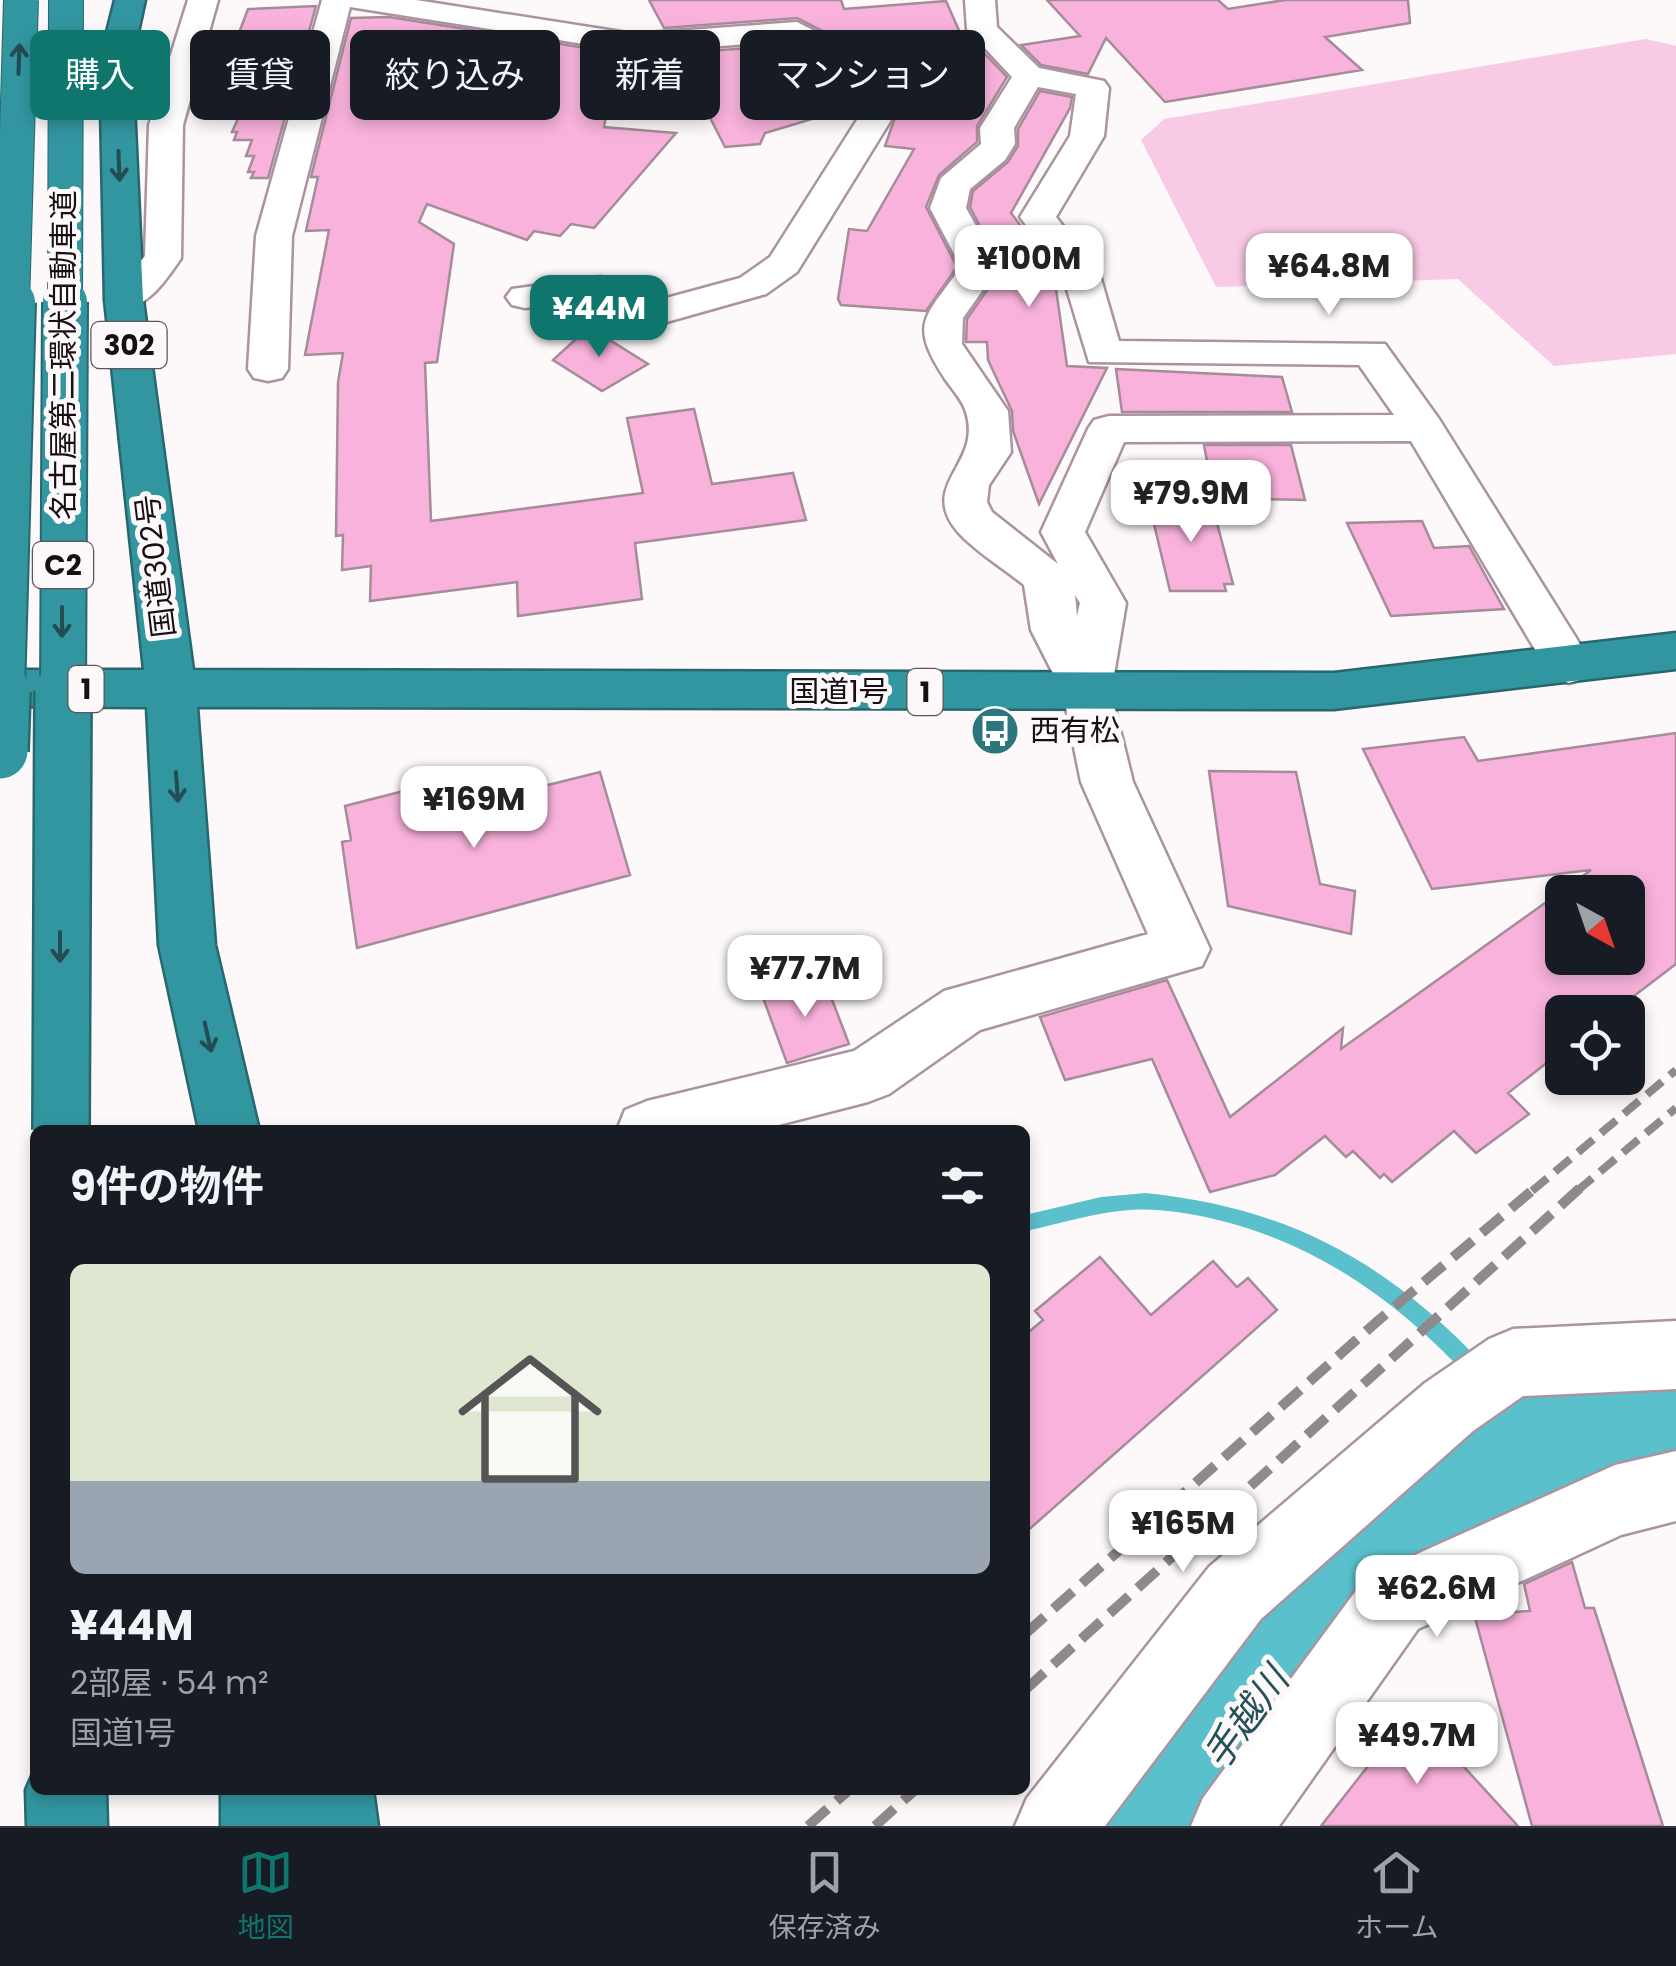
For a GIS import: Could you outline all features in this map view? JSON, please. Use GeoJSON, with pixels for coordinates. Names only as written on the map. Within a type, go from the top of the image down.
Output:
{"type":"FeatureCollection","features":[{"type":"Feature","properties":{"kind":"highway","name":"名古屋第二環状自動車道"},"geometry":{"type":"LineString","coordinates":[[0,751],[20,0]]}},
{"type":"Feature","properties":{"kind":"highway","name":"名古屋第二環状自動車道"},"geometry":{"type":"LineString","coordinates":[[61,1125],[66,0]]}},
{"type":"Feature","properties":{"kind":"highway"},"geometry":{"type":"LineString","coordinates":[[115,0],[116,30]]}},
{"type":"Feature","properties":{"kind":"highway","name":"国道302号"},"geometry":{"type":"LineString","coordinates":[[123,30],[130,0]]}},
{"type":"Feature","properties":{"kind":"highway","name":"国道302号"},"geometry":{"type":"LineString","coordinates":[[118,120],[124,300],[172,690],[187,944],[228,1125]]}},
{"type":"Feature","properties":{"kind":"highway","name":"国道1号"},"geometry":{"type":"LineString","coordinates":[[0,688],[1087,693],[1334,690],[1676,651]]}},
{"type":"Feature","properties":{"kind":"highway"},"geometry":{"type":"LineString","coordinates":[[66,1795],[67,1826]]}},
{"type":"Feature","properties":{"kind":"highway"},"geometry":{"type":"LineString","coordinates":[[261,1795],[261,1826]]}},
{"type":"Feature","properties":{"kind":"highway"},"geometry":{"type":"LineString","coordinates":[[335,1795],[338,1826]]}},
{"type":"Feature","properties":{"kind":"street"},"geometry":{"type":"LineString","coordinates":[[124,300],[163,258],[166,125],[203,0]]}},
{"type":"Feature","properties":{"kind":"street"},"geometry":{"type":"LineString","coordinates":[[268,370],[274,236],[336,0]]}},
{"type":"Feature","properties":{"kind":"street"},"geometry":{"type":"LineString","coordinates":[[358,0],[634,43],[681,44],[797,31],[878,76],[882,97],[874,120],[784,264],[752,286],[656,313],[602,288],[525,297]]}},
{"type":"Feature","properties":{"kind":"street"},"geometry":{"type":"LineString","coordinates":[[980,0],[982,30],[1029,76],[1092,88],[1087,136],[1038,218],[1080,272],[1103,353],[1371,353],[1424,428],[1569,665]]}},
{"type":"Feature","properties":{"kind":"street"},"geometry":{"type":"LineString","coordinates":[[667,1125],[868,1075],[964,1009],[1182,949],[1107,782],[1087,693],[1054,630],[1052,594],[1042,576],[974,521],[965,502],[968,484],[990,452],[988,411],[942,344],[944,318],[980,267],[948,208],[953,185],[988,160],[998,144],[996,128],[1029,76]]}},
{"type":"Feature","properties":{"kind":"street"},"geometry":{"type":"LineString","coordinates":[[1087,693],[1103,603],[1063,532],[1109,429],[1424,428]]}},
{"type":"Feature","properties":{"kind":"street"},"geometry":{"type":"LineString","coordinates":[[1055,1826],[1234,1593],[1449,1408],[1513,1363],[1676,1354]]}},
{"type":"Feature","properties":{"kind":"street"},"geometry":{"type":"LineString","coordinates":[[1231,1826],[1392,1603],[1615,1501],[1676,1486]]}},
{"type":"Feature","properties":{"kind":"shaded area"},"geometry":{"type":"Polygon","coordinates":[[[1646,39],[1676,46],[1676,354],[1554,366],[1458,279],[1216,287],[1141,140],[1164,119],[1646,39]]]}},
{"type":"Feature","properties":{"kind":"building"},"geometry":{"type":"Polygon","coordinates":[[[649,0],[841,0],[844,9],[946,1],[959,30],[820,30],[797,18],[664,28],[649,0]]]}},
{"type":"Feature","properties":{"kind":"building"},"geometry":{"type":"Polygon","coordinates":[[[1047,0],[1218,0],[1228,9],[1285,0],[1408,0],[1410,23],[1325,37],[1362,70],[1165,102],[1106,38],[1088,74],[1041,65],[1021,45],[1080,36],[1047,0]]]}},
{"type":"Feature","properties":{"kind":"building"},"geometry":{"type":"Polygon","coordinates":[[[316,6],[309,30],[240,30],[248,9],[316,6]]]}},
{"type":"Feature","properties":{"kind":"building"},"geometry":{"type":"Polygon","coordinates":[[[389,17],[471,30],[350,30],[350,120],[560,120],[560,44],[580,47],[580,120],[605,120],[604,127],[676,133],[594,228],[571,224],[560,236],[534,231],[527,240],[427,204],[419,222],[454,244],[437,362],[425,363],[431,521],[643,493],[627,418],[694,409],[712,484],[793,473],[806,520],[635,543],[642,599],[518,616],[517,582],[370,601],[371,566],[342,570],[343,535],[336,536],[338,382],[343,353],[305,355],[329,230],[306,231],[318,177],[311,177],[325,120],[330,120],[330,101],[351,18],[389,17]]]}},
{"type":"Feature","properties":{"kind":"building"},"geometry":{"type":"Polygon","coordinates":[[[740,49],[740,120],[809,120],[765,133],[760,144],[725,147],[711,120],[720,120],[720,50],[740,49]]]}},
{"type":"Feature","properties":{"kind":"building"},"geometry":{"type":"Polygon","coordinates":[[[985,54],[1007,77],[985,113],[985,54]]]}},
{"type":"Feature","properties":{"kind":"building"},"geometry":{"type":"Polygon","coordinates":[[[1040,91],[1072,97],[1070,108],[1011,213],[1053,268],[1067,366],[1107,368],[1039,504],[1013,431],[1012,411],[988,360],[987,342],[966,342],[967,319],[1002,269],[970,207],[973,191],[1008,162],[1018,146],[1018,129],[1040,91]]]}},
{"type":"Feature","properties":{"kind":"building"},"geometry":{"type":"Polygon","coordinates":[[[237,120],[284,120],[268,178],[251,178],[254,172],[248,172],[254,156],[246,156],[252,140],[234,140],[237,132],[232,132],[237,120]]]}},
{"type":"Feature","properties":{"kind":"building"},"geometry":{"type":"Polygon","coordinates":[[[894,120],[981,120],[977,142],[939,175],[926,207],[957,267],[926,311],[841,305],[838,299],[849,229],[867,231],[914,149],[885,146],[894,120]]]}},
{"type":"Feature","properties":{"kind":"building"},"geometry":{"type":"Polygon","coordinates":[[[589,327],[648,364],[602,391],[553,360],[589,327]]]}},
{"type":"Feature","properties":{"kind":"building"},"geometry":{"type":"Polygon","coordinates":[[[1116,369],[1282,377],[1292,412],[1122,412],[1116,369]]]}},
{"type":"Feature","properties":{"kind":"building"},"geometry":{"type":"Polygon","coordinates":[[[1204,445],[1291,445],[1305,500],[1214,498],[1204,445]]]}},
{"type":"Feature","properties":{"kind":"building"},"geometry":{"type":"Polygon","coordinates":[[[1148,499],[1211,500],[1233,584],[1224,584],[1226,591],[1170,591],[1148,499]]]}},
{"type":"Feature","properties":{"kind":"building"},"geometry":{"type":"Polygon","coordinates":[[[1422,521],[1434,548],[1469,546],[1504,609],[1391,616],[1347,523],[1422,521]]]}},
{"type":"Feature","properties":{"kind":"building"},"geometry":{"type":"Polygon","coordinates":[[[1676,733],[1676,964],[1635,995],[1545,995],[1545,1064],[1508,1093],[1529,1114],[1476,1153],[1454,1131],[1392,1182],[1384,1174],[1380,1178],[1353,1151],[1346,1157],[1325,1136],[1275,1175],[1210,1192],[1152,1059],[1065,1080],[1040,1017],[1167,980],[1230,1117],[1343,1028],[1341,1049],[1545,903],[1545,975],[1645,975],[1645,875],[1584,875],[1591,870],[1432,889],[1363,749],[1464,737],[1478,761],[1676,733]]]}},
{"type":"Feature","properties":{"kind":"building"},"geometry":{"type":"Polygon","coordinates":[[[519,771],[524,791],[600,772],[630,875],[357,948],[342,842],[351,840],[345,806],[470,774],[472,783],[519,771]]]}},
{"type":"Feature","properties":{"kind":"building"},"geometry":{"type":"Polygon","coordinates":[[[1209,771],[1296,772],[1320,884],[1355,891],[1351,934],[1228,906],[1209,771]]]}},
{"type":"Feature","properties":{"kind":"building"},"geometry":{"type":"Polygon","coordinates":[[[823,976],[849,1044],[787,1063],[762,995],[823,976]]]}},
{"type":"Feature","properties":{"kind":"building"},"geometry":{"type":"Polygon","coordinates":[[[1100,1257],[1151,1315],[1213,1261],[1237,1287],[1248,1278],[1277,1310],[1030,1529],[1030,1331],[1043,1320],[1035,1311],[1100,1257]]]}},
{"type":"Feature","properties":{"kind":"building"},"geometry":{"type":"Polygon","coordinates":[[[1572,1562],[1585,1608],[1594,1608],[1663,1826],[1532,1826],[1474,1614],[1530,1611],[1524,1584],[1572,1562]]]}},
{"type":"Feature","properties":{"kind":"building"},"geometry":{"type":"Polygon","coordinates":[[[1412,1710],[1518,1826],[1321,1826],[1412,1710]]]}},
{"type":"Feature","properties":{"kind":"waterway"},"geometry":{"type":"LineString","coordinates":[[1030,1222],[1101,1205],[1146,1201],[1194,1206],[1285,1232],[1329,1252],[1409,1305],[1477,1372]]}},
{"type":"Feature","properties":{"kind":"waterway"},"geometry":{"type":"LineString","coordinates":[[1495,1394],[1531,1437]]}},
{"type":"Feature","properties":{"kind":"waterway","name":"手越川"},"geometry":{"type":"LineString","coordinates":[[1169,1826],[1333,1596],[1531,1437],[1627,1409],[1676,1409]]}},
{"type":"Feature","properties":{"kind":"railway"},"geometry":{"type":"LineString","coordinates":[[1532,1191],[1676,1070]]}},
{"type":"Feature","properties":{"kind":"railway"},"geometry":{"type":"LineString","coordinates":[[1577,1191],[1676,1108]]}},
{"type":"Feature","properties":{"kind":"railway"},"geometry":{"type":"LineString","coordinates":[[1030,1630],[1380,1319],[1535,1188]]}},
{"type":"Feature","properties":{"kind":"railway"},"geometry":{"type":"LineString","coordinates":[[1030,1685],[1580,1188]]}},
{"type":"Feature","properties":{"kind":"railway"},"geometry":{"type":"LineString","coordinates":[[808,1826],[843,1795]]}},
{"type":"Feature","properties":{"kind":"railway"},"geometry":{"type":"LineString","coordinates":[[875,1826],[909,1795]]}},
{"type":"Feature","properties":{"kind":"place","name":"西有松"},"geometry":{"type":"Point","coordinates":[995,731]}}]}
